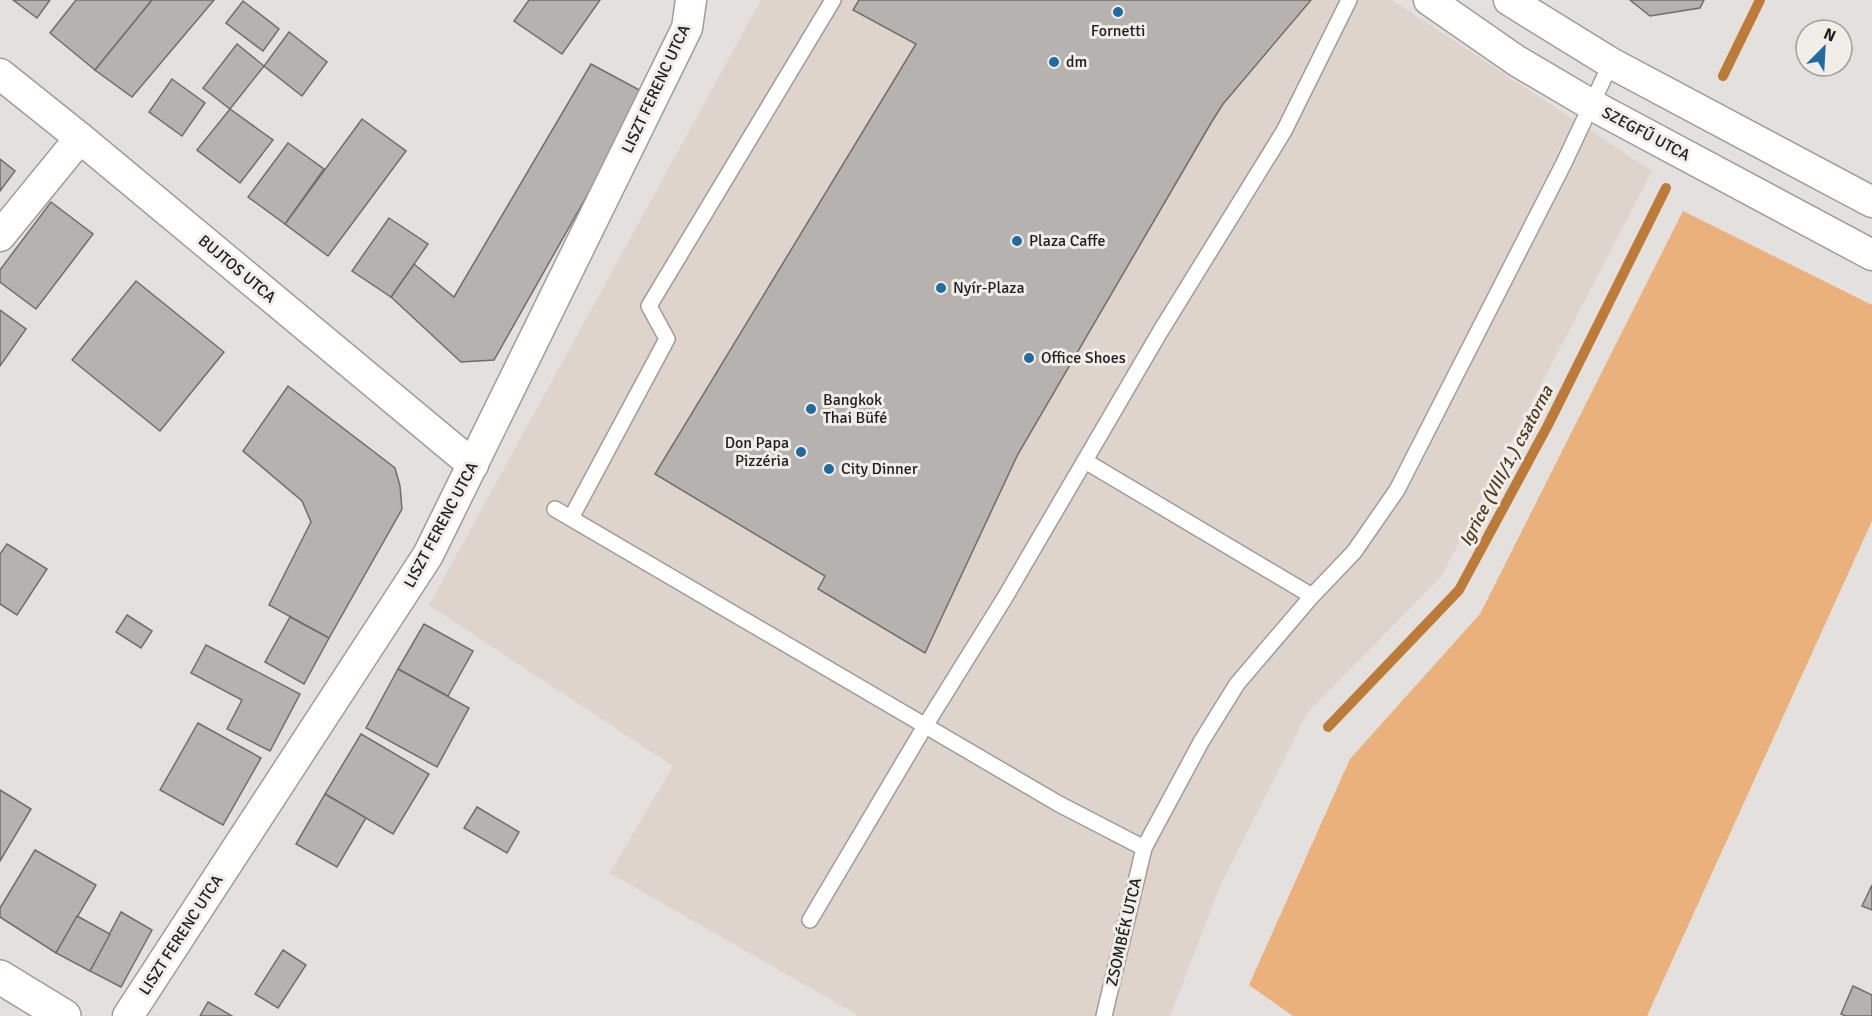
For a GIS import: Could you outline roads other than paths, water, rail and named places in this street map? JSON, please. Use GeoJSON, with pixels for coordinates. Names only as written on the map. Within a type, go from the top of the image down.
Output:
{"type":"FeatureCollection","features":[{"type":"Feature","properties":{"kind":"main road"},"geometry":{"type":"LineString","coordinates":[[0,977],[64,1016]]}},
{"type":"Feature","properties":{"kind":"street","name":"LISZT FERENC UTCA"},"geometry":{"type":"LineString","coordinates":[[128,1016],[428,555],[687,28],[690,0]]}},
{"type":"Feature","properties":{"kind":"street","name":"SZEGFŰ UTCA"},"geometry":{"type":"LineString","coordinates":[[1429,0],[1517,61],[1590,104],[1872,255]]}},
{"type":"Feature","properties":{"kind":"street"},"geometry":{"type":"LineString","coordinates":[[1509,0],[1611,63],[1872,202]]}},
{"type":"Feature","properties":{"kind":"street","name":"BUJTOS UTCA"},"geometry":{"type":"LineString","coordinates":[[0,74],[473,465]]}},
{"type":"Feature","properties":{"kind":"street"},"geometry":{"type":"LineString","coordinates":[[0,236],[80,138]]}},
{"type":"Feature","properties":{"kind":"lane"},"geometry":{"type":"LineString","coordinates":[[571,518],[667,339],[649,306],[833,0]]}},
{"type":"Feature","properties":{"kind":"lane"},"geometry":{"type":"LineString","coordinates":[[810,920],[925,726],[1004,599],[1165,323],[1284,130],[1349,0]]}},
{"type":"Feature","properties":{"kind":"lane","name":"ZSOMBÉK UTCA"},"geometry":{"type":"LineString","coordinates":[[1104,1016],[1144,848],[1201,742],[1237,684],[1312,596],[1354,552],[1397,489],[1563,165],[1611,63]]}},
{"type":"Feature","properties":{"kind":"lane"},"geometry":{"type":"LineString","coordinates":[[1085,461],[1312,596]]}},
{"type":"Feature","properties":{"kind":"lane"},"geometry":{"type":"LineString","coordinates":[[555,509],[1059,804],[1144,848]]}},
{"type":"Feature","properties":{"kind":"waterway","name":"Igrice (VIII/1.) csatorna"},"geometry":{"type":"LineString","coordinates":[[1723,76],[1760,0]]}},
{"type":"Feature","properties":{"kind":"waterway","name":"Igrice (VIII/1.) csatorna"},"geometry":{"type":"LineString","coordinates":[[1328,727],[1459,590],[1548,425],[1666,188]]}},
{"type":"Feature","properties":{"kind":"place","name":"Fornetti"},"geometry":{"type":"Point","coordinates":[1118,12]}},
{"type":"Feature","properties":{"kind":"place","name":"dm"},"geometry":{"type":"Point","coordinates":[1054,62]}},
{"type":"Feature","properties":{"kind":"place","name":"Plaza Caffe"},"geometry":{"type":"Point","coordinates":[1017,241]}},
{"type":"Feature","properties":{"kind":"place","name":"Nyír-Plaza"},"geometry":{"type":"Point","coordinates":[941,288]}},
{"type":"Feature","properties":{"kind":"place","name":"Office Shoes"},"geometry":{"type":"Point","coordinates":[1029,358]}},
{"type":"Feature","properties":{"kind":"place","name":"Bangkok Thai Büfé"},"geometry":{"type":"Point","coordinates":[811,409]}},
{"type":"Feature","properties":{"kind":"place","name":"Don Papa Pizzéria"},"geometry":{"type":"Point","coordinates":[801,452]}},
{"type":"Feature","properties":{"kind":"place","name":"City Dinner"},"geometry":{"type":"Point","coordinates":[829,469]}}]}
